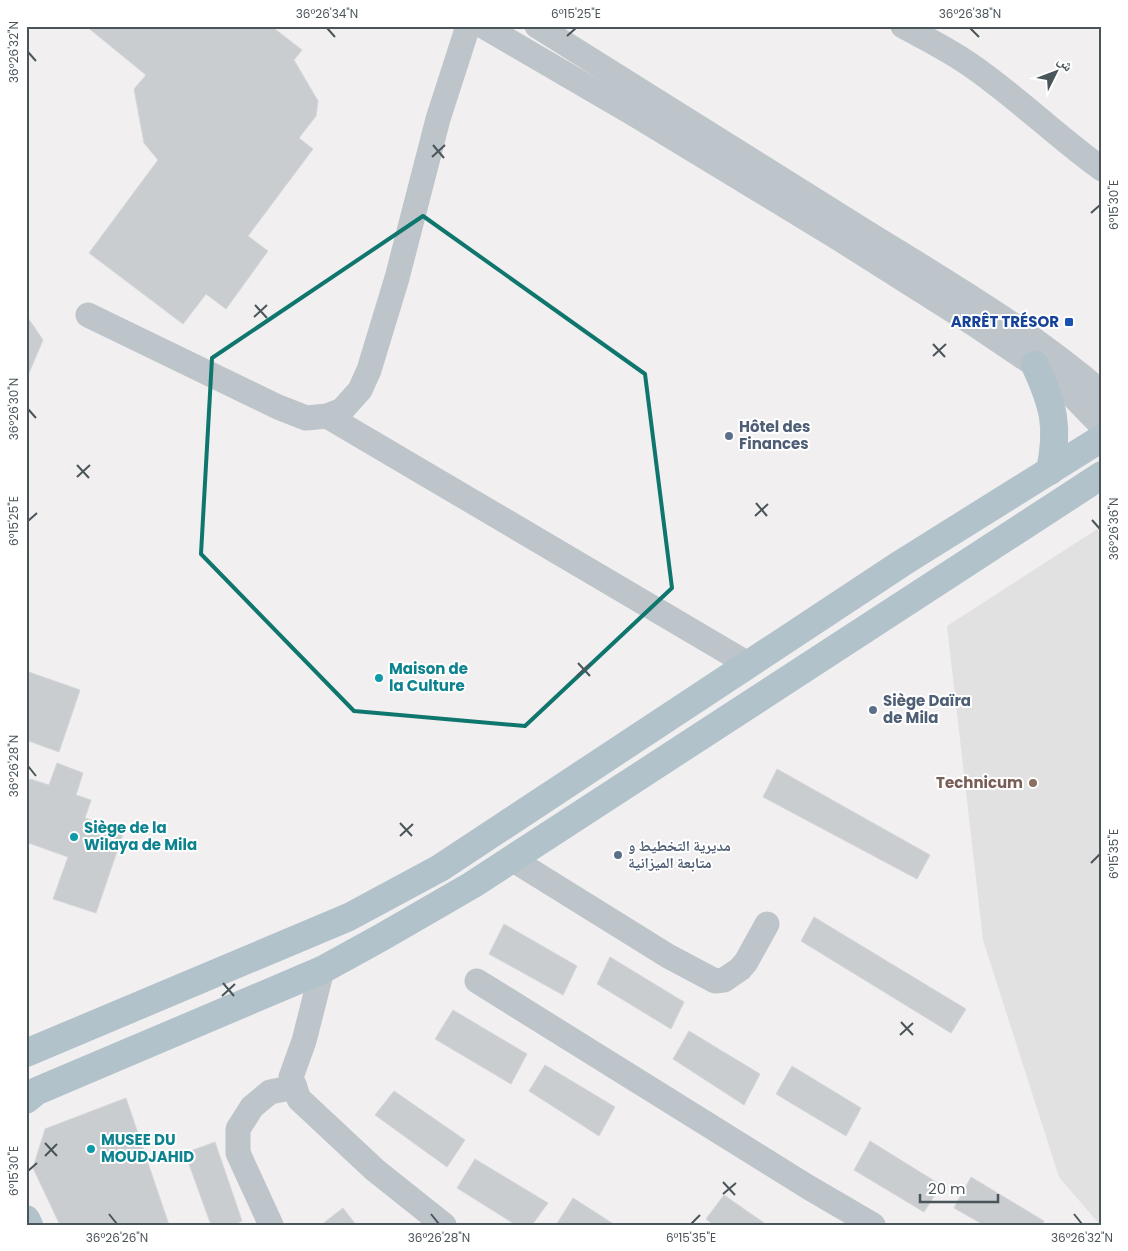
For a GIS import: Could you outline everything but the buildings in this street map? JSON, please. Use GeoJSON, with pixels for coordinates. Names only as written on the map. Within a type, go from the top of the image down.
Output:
{"type":"FeatureCollection","features":[{"type":"Feature","properties":{"kind":"main road"},"geometry":{"type":"LineString","coordinates":[[1035,365],[1046,390],[1055,430],[1054,451],[1050,471]]}},
{"type":"Feature","properties":{"kind":"main road"},"geometry":{"type":"LineString","coordinates":[[26,1053],[349,917],[440,868],[902,563],[1102,438]]}},
{"type":"Feature","properties":{"kind":"main road"},"geometry":{"type":"LineString","coordinates":[[26,1100],[37,1091],[322,970],[472,886],[1102,475]]}},
{"type":"Feature","properties":{"kind":"main road"},"geometry":{"type":"LineString","coordinates":[[26,1219],[29,1225]]}},
{"type":"Feature","properties":{"kind":"street"},"geometry":{"type":"LineString","coordinates":[[88,316],[278,407],[306,418],[327,416],[342,410],[360,390],[369,370],[397,278],[438,119],[468,26]]}},
{"type":"Feature","properties":{"kind":"street"},"geometry":{"type":"LineString","coordinates":[[483,26],[634,114],[835,236],[974,324],[1035,365],[1069,392],[1102,426]]}},
{"type":"Feature","properties":{"kind":"street"},"geometry":{"type":"LineString","coordinates":[[537,26],[946,282],[1027,335],[1102,393]]}},
{"type":"Feature","properties":{"kind":"street"},"geometry":{"type":"LineString","coordinates":[[902,26],[968,63],[1083,156],[1102,169]]}},
{"type":"Feature","properties":{"kind":"street"},"geometry":{"type":"LineString","coordinates":[[327,416],[748,664]]}},
{"type":"Feature","properties":{"kind":"street"},"geometry":{"type":"LineString","coordinates":[[512,859],[668,956],[715,981],[724,980],[740,969],[760,939],[767,924]]}},
{"type":"Feature","properties":{"kind":"street"},"geometry":{"type":"LineString","coordinates":[[322,970],[304,1041],[291,1077],[299,1099],[375,1170],[444,1225]]}},
{"type":"Feature","properties":{"kind":"street"},"geometry":{"type":"LineString","coordinates":[[477,981],[808,1187],[873,1225]]}},
{"type":"Feature","properties":{"kind":"street"},"geometry":{"type":"LineString","coordinates":[[271,1225],[238,1153],[238,1129],[252,1107],[270,1092],[295,1087]]}},
{"type":"Feature","properties":{"kind":"highlighted area"},"geometry":{"type":"Polygon","coordinates":[[[423,216],[645,374],[672,588],[525,726],[354,711],[201,554],[212,358],[423,216]]]}},
{"type":"Feature","properties":{"kind":"shaded area","name":"Technicum"},"geometry":{"type":"Polygon","coordinates":[[[1102,526],[1102,1225],[1100,1225],[1059,1177],[983,940],[947,626],[1102,526]]]}},
{"type":"Feature","properties":{"kind":"place","name":"ARRÊT TRÉSOR"},"geometry":{"type":"Point","coordinates":[1069,322]}},
{"type":"Feature","properties":{"kind":"place","name":"Hôtel des Finances"},"geometry":{"type":"Point","coordinates":[729,436]}},
{"type":"Feature","properties":{"kind":"place","name":"Maison de la Culture"},"geometry":{"type":"Point","coordinates":[379,678]}},
{"type":"Feature","properties":{"kind":"place","name":"Siège Daïra de Mila"},"geometry":{"type":"Point","coordinates":[873,710]}},
{"type":"Feature","properties":{"kind":"place","name":"Technicum"},"geometry":{"type":"Point","coordinates":[1033,783]}},
{"type":"Feature","properties":{"kind":"place","name":"Siège de la Wilaya de Mila"},"geometry":{"type":"Point","coordinates":[74,837]}},
{"type":"Feature","properties":{"kind":"place","name":"مديرية التخطيط و متابعة الميزانية"},"geometry":{"type":"Point","coordinates":[618,855]}},
{"type":"Feature","properties":{"kind":"place","name":"MUSEE DU MOUDJAHID"},"geometry":{"type":"Point","coordinates":[91,1149]}}]}
